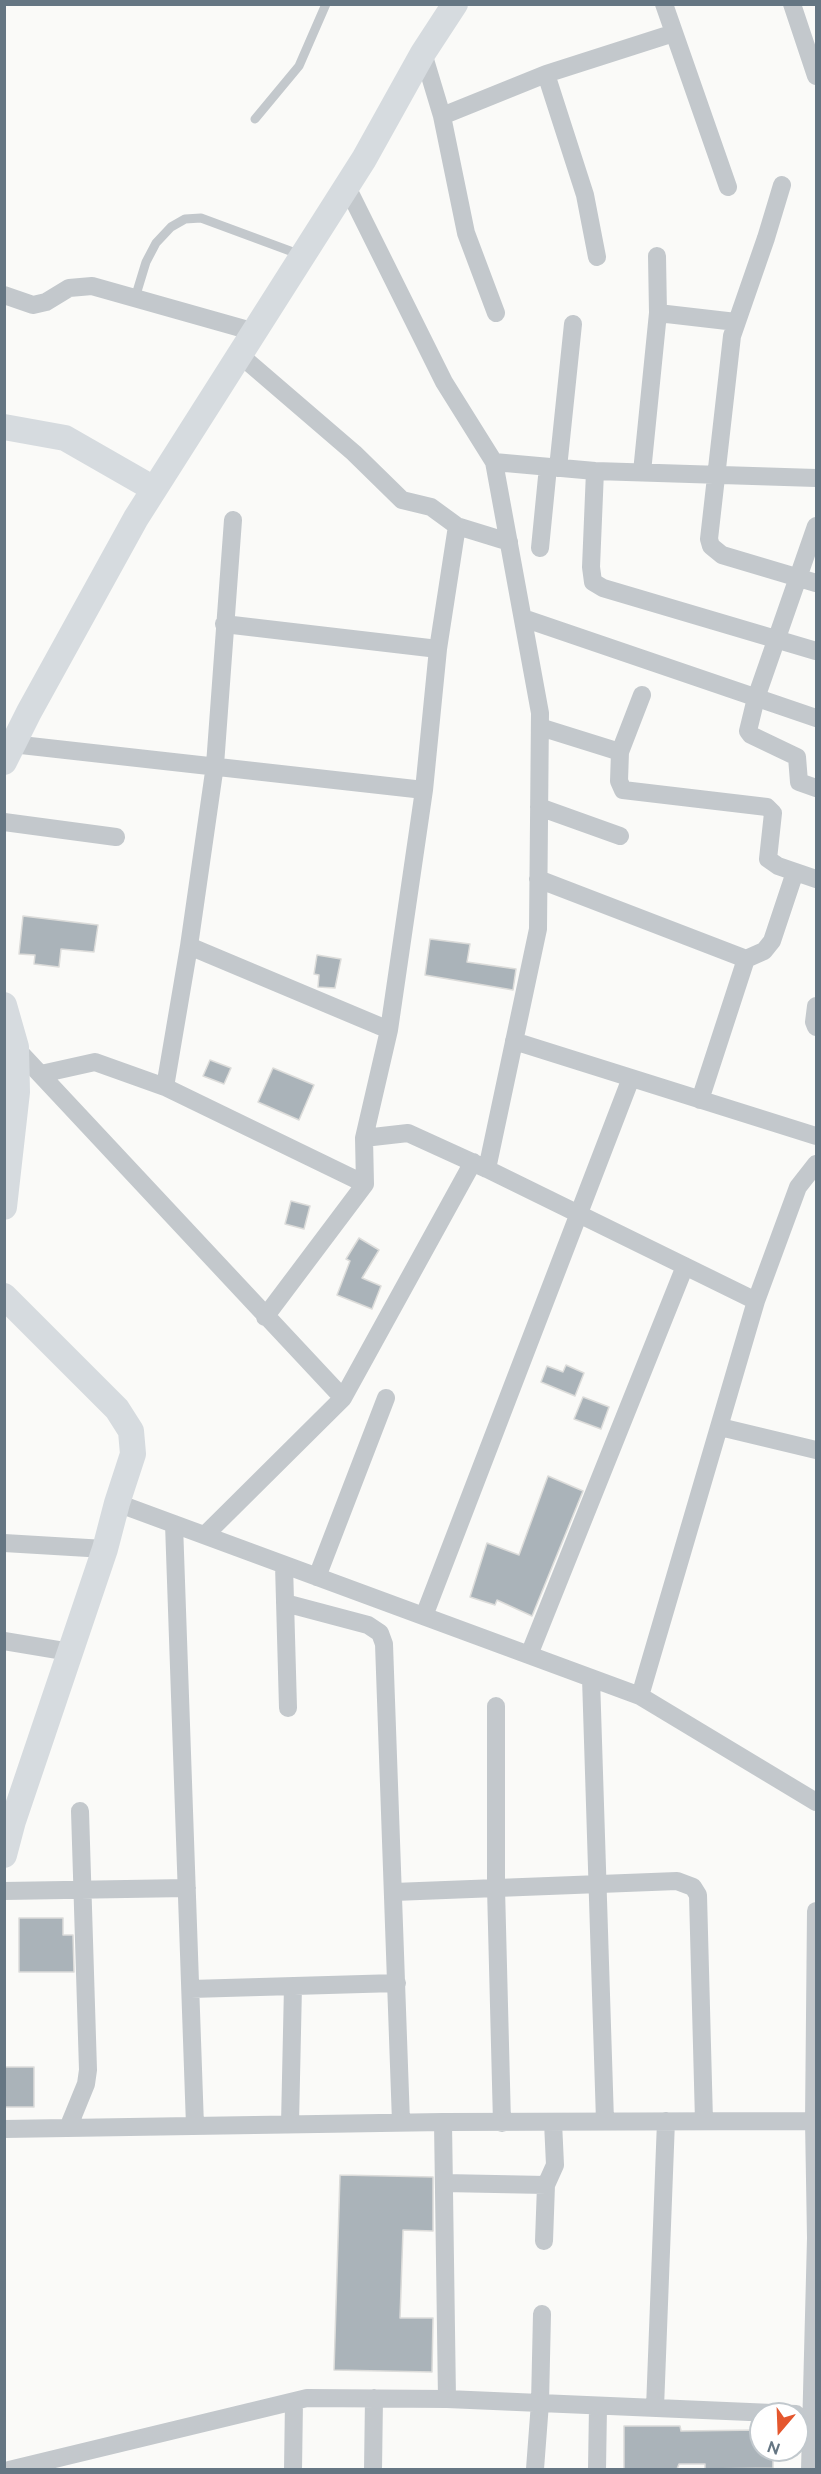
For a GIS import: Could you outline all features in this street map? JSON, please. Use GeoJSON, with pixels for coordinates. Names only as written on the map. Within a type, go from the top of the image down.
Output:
{"type":"FeatureCollection","features":[{"type":"Feature","properties":{"kind":"street"},"geometry":{"type":"LineString","coordinates":[[424,790],[215,765],[8,753],[136,519],[347,186],[423,53],[455,4]]}},
{"type":"Feature","properties":{"kind":"street"},"geometry":{"type":"LineString","coordinates":[[664,4],[728,187]]}},
{"type":"Feature","properties":{"kind":"street"},"geometry":{"type":"LineString","coordinates":[[792,4],[816,75]]}},
{"type":"Feature","properties":{"kind":"street"},"geometry":{"type":"LineString","coordinates":[[442,116],[546,74],[674,33]]}},
{"type":"Feature","properties":{"kind":"street"},"geometry":{"type":"LineString","coordinates":[[423,53],[442,116],[466,232],[496,313]]}},
{"type":"Feature","properties":{"kind":"street"},"geometry":{"type":"LineString","coordinates":[[546,74],[585,195],[597,257]]}},
{"type":"Feature","properties":{"kind":"street"},"geometry":{"type":"LineString","coordinates":[[782,185],[764,246],[732,336],[709,539],[711,546],[722,555],[816,583]]}},
{"type":"Feature","properties":{"kind":"street"},"geometry":{"type":"LineString","coordinates":[[205,1535],[343,1398],[480,1166],[514,1041],[538,929],[540,713],[494,462],[444,382],[347,186]]}},
{"type":"Feature","properties":{"kind":"street"},"geometry":{"type":"LineString","coordinates":[[642,472],[658,313],[657,256]]}},
{"type":"Feature","properties":{"kind":"street"},"geometry":{"type":"LineString","coordinates":[[4,296],[33,305],[46,302],[69,288],[82,285],[255,332]]}},
{"type":"Feature","properties":{"kind":"street"},"geometry":{"type":"LineString","coordinates":[[658,313],[736,322]]}},
{"type":"Feature","properties":{"kind":"street"},"geometry":{"type":"LineString","coordinates":[[540,548],[573,324]]}},
{"type":"Feature","properties":{"kind":"street"},"geometry":{"type":"LineString","coordinates":[[240,355],[354,453],[402,500],[431,507],[457,526],[509,542]]}},
{"type":"Feature","properties":{"kind":"street"},"geometry":{"type":"LineString","coordinates":[[4,427],[64,438],[154,489]]}},
{"type":"Feature","properties":{"kind":"street"},"geometry":{"type":"LineString","coordinates":[[494,462],[595,471],[816,478]]}},
{"type":"Feature","properties":{"kind":"street"},"geometry":{"type":"LineString","coordinates":[[595,471],[591,567],[593,582],[603,588],[816,651]]}},
{"type":"Feature","properties":{"kind":"street"},"geometry":{"type":"LineString","coordinates":[[165,1087],[189,946],[215,765],[233,520]]}},
{"type":"Feature","properties":{"kind":"street"},"geometry":{"type":"LineString","coordinates":[[265,1317],[365,1184],[364,1138],[390,1030],[424,790],[438,649],[457,526]]}},
{"type":"Feature","properties":{"kind":"street"},"geometry":{"type":"LineString","coordinates":[[816,526],[756,698],[748,733],[797,757],[798,780],[816,788]]}},
{"type":"Feature","properties":{"kind":"street"},"geometry":{"type":"LineString","coordinates":[[523,618],[816,718]]}},
{"type":"Feature","properties":{"kind":"street"},"geometry":{"type":"LineString","coordinates":[[224,624],[438,649]]}},
{"type":"Feature","properties":{"kind":"street"},"geometry":{"type":"LineString","coordinates":[[642,695],[620,752],[619,781],[623,790],[767,807],[773,813],[768,859],[772,863],[816,879]]}},
{"type":"Feature","properties":{"kind":"street"},"geometry":{"type":"LineString","coordinates":[[540,727],[620,752]]}},
{"type":"Feature","properties":{"kind":"street"},"geometry":{"type":"LineString","coordinates":[[539,807],[620,836]]}},
{"type":"Feature","properties":{"kind":"street"},"geometry":{"type":"LineString","coordinates":[[4,822],[116,837]]}},
{"type":"Feature","properties":{"kind":"street"},"geometry":{"type":"LineString","coordinates":[[538,879],[746,959],[764,951],[772,941],[795,872]]}},
{"type":"Feature","properties":{"kind":"street"},"geometry":{"type":"LineString","coordinates":[[189,946],[390,1030]]}},
{"type":"Feature","properties":{"kind":"street"},"geometry":{"type":"LineString","coordinates":[[700,1100],[746,959]]}},
{"type":"Feature","properties":{"kind":"street"},"geometry":{"type":"LineString","coordinates":[[4,1005],[17,1092],[8,1145],[4,1207]]}},
{"type":"Feature","properties":{"kind":"street"},"geometry":{"type":"LineString","coordinates":[[816,1006],[814,1022],[816,1027]]}},
{"type":"Feature","properties":{"kind":"street"},"geometry":{"type":"LineString","coordinates":[[514,1041],[816,1136]]}},
{"type":"Feature","properties":{"kind":"street"},"geometry":{"type":"LineString","coordinates":[[10,1043],[343,1398]]}},
{"type":"Feature","properties":{"kind":"street"},"geometry":{"type":"LineString","coordinates":[[41,1074],[95,1062],[165,1087],[365,1184]]}},
{"type":"Feature","properties":{"kind":"street"},"geometry":{"type":"LineString","coordinates":[[424,1616],[631,1078]]}},
{"type":"Feature","properties":{"kind":"street"},"geometry":{"type":"LineString","coordinates":[[364,1138],[408,1133],[580,1214],[756,1301]]}},
{"type":"Feature","properties":{"kind":"street"},"geometry":{"type":"LineString","coordinates":[[640,1696],[756,1301],[798,1187],[816,1164]]}},
{"type":"Feature","properties":{"kind":"street"},"geometry":{"type":"LineString","coordinates":[[529,1655],[685,1266]]}},
{"type":"Feature","properties":{"kind":"street"},"geometry":{"type":"LineString","coordinates":[[4,1296],[117,1409],[131,1431],[133,1454],[105,1549],[13,1821],[4,1855]]}},
{"type":"Feature","properties":{"kind":"street"},"geometry":{"type":"LineString","coordinates":[[317,1577],[386,1398]]}},
{"type":"Feature","properties":{"kind":"street"},"geometry":{"type":"LineString","coordinates":[[720,1427],[816,1450]]}},
{"type":"Feature","properties":{"kind":"street"},"geometry":{"type":"LineString","coordinates":[[117,1503],[640,1696],[816,1802]]}},
{"type":"Feature","properties":{"kind":"street"},"geometry":{"type":"LineString","coordinates":[[174,1524],[195,2126]]}},
{"type":"Feature","properties":{"kind":"street"},"geometry":{"type":"LineString","coordinates":[[4,1543],[105,1549]]}},
{"type":"Feature","properties":{"kind":"street"},"geometry":{"type":"LineString","coordinates":[[284,1565],[288,1708]]}},
{"type":"Feature","properties":{"kind":"street"},"geometry":{"type":"LineString","coordinates":[[285,1603],[368,1625],[380,1633],[384,1644],[400,2122]]}},
{"type":"Feature","properties":{"kind":"street"},"geometry":{"type":"LineString","coordinates":[[4,1641],[70,1652]]}},
{"type":"Feature","properties":{"kind":"street"},"geometry":{"type":"LineString","coordinates":[[591,1678],[605,2121]]}},
{"type":"Feature","properties":{"kind":"street"},"geometry":{"type":"LineString","coordinates":[[496,1706],[496,1888],[502,2122]]}},
{"type":"Feature","properties":{"kind":"street"},"geometry":{"type":"LineString","coordinates":[[68,2128],[86,2084],[88,2070],[80,1811]]}},
{"type":"Feature","properties":{"kind":"street"},"geometry":{"type":"LineString","coordinates":[[394,1892],[677,1881],[693,1887],[698,1895],[704,2121]]}},
{"type":"Feature","properties":{"kind":"street"},"geometry":{"type":"LineString","coordinates":[[4,1891],[186,1888]]}},
{"type":"Feature","properties":{"kind":"street"},"geometry":{"type":"LineString","coordinates":[[802,2402],[816,2238],[814,2121],[816,1911]]}},
{"type":"Feature","properties":{"kind":"street"},"geometry":{"type":"LineString","coordinates":[[192,1989],[397,1983]]}},
{"type":"Feature","properties":{"kind":"street"},"geometry":{"type":"LineString","coordinates":[[290,2124],[293,1986]]}},
{"type":"Feature","properties":{"kind":"street"},"geometry":{"type":"LineString","coordinates":[[655,2408],[666,2121]]}},
{"type":"Feature","properties":{"kind":"street"},"geometry":{"type":"LineString","coordinates":[[4,2129],[400,2122],[814,2121]]}},
{"type":"Feature","properties":{"kind":"street"},"geometry":{"type":"LineString","coordinates":[[443,2122],[447,2399]]}},
{"type":"Feature","properties":{"kind":"street"},"geometry":{"type":"LineString","coordinates":[[544,2241],[546,2185],[555,2166],[553,2122]]}},
{"type":"Feature","properties":{"kind":"street"},"geometry":{"type":"LineString","coordinates":[[444,2183],[546,2185]]}},
{"type":"Feature","properties":{"kind":"street"},"geometry":{"type":"LineString","coordinates":[[535,2469],[540,2403],[542,2314]]}},
{"type":"Feature","properties":{"kind":"street"},"geometry":{"type":"LineString","coordinates":[[9,2469],[307,2398],[447,2399],[749,2412]]}},
{"type":"Feature","properties":{"kind":"street"},"geometry":{"type":"LineString","coordinates":[[373,2469],[374,2398]]}},
{"type":"Feature","properties":{"kind":"street"},"geometry":{"type":"LineString","coordinates":[[293,2469],[294,2401]]}},
{"type":"Feature","properties":{"kind":"street"},"geometry":{"type":"LineString","coordinates":[[597,2469],[598,2406]]}},
{"type":"Feature","properties":{"kind":"lane"},"geometry":{"type":"LineString","coordinates":[[255,119],[299,66],[326,4]]}},
{"type":"Feature","properties":{"kind":"lane"},"geometry":{"type":"LineString","coordinates":[[135,298],[146,262],[156,243],[171,227],[185,219],[201,218],[303,256]]}},
{"type":"Feature","properties":{"kind":"building"},"geometry":{"type":"Polygon","coordinates":[[[23,916],[98,925],[94,952],[61,949],[59,967],[34,964],[35,955],[19,954],[23,916]]]}},
{"type":"Feature","properties":{"kind":"building"},"geometry":{"type":"Polygon","coordinates":[[[430,939],[470,944],[467,962],[516,969],[513,990],[425,975],[430,939]]]}},
{"type":"Feature","properties":{"kind":"building"},"geometry":{"type":"Polygon","coordinates":[[[317,955],[341,959],[335,988],[318,987],[319,975],[314,974],[317,955]]]}},
{"type":"Feature","properties":{"kind":"building"},"geometry":{"type":"Polygon","coordinates":[[[210,1060],[231,1068],[224,1084],[203,1076],[210,1060]]]}},
{"type":"Feature","properties":{"kind":"building"},"geometry":{"type":"Polygon","coordinates":[[[273,1068],[314,1085],[299,1120],[258,1102],[273,1068]]]}},
{"type":"Feature","properties":{"kind":"building"},"geometry":{"type":"Polygon","coordinates":[[[291,1201],[310,1206],[304,1229],[285,1224],[291,1201]]]}},
{"type":"Feature","properties":{"kind":"building"},"geometry":{"type":"Polygon","coordinates":[[[359,1238],[379,1250],[362,1278],[381,1286],[372,1309],[337,1295],[350,1261],[346,1259],[359,1238]]]}},
{"type":"Feature","properties":{"kind":"building"},"geometry":{"type":"Polygon","coordinates":[[[566,1365],[584,1373],[575,1396],[541,1382],[547,1366],[563,1372],[566,1365]]]}},
{"type":"Feature","properties":{"kind":"building"},"geometry":{"type":"Polygon","coordinates":[[[583,1397],[609,1407],[601,1429],[574,1419],[583,1397]]]}},
{"type":"Feature","properties":{"kind":"building"},"geometry":{"type":"Polygon","coordinates":[[[548,1476],[583,1491],[532,1616],[497,1600],[495,1605],[470,1597],[487,1543],[519,1555],[548,1476]]]}},
{"type":"Feature","properties":{"kind":"building"},"geometry":{"type":"Polygon","coordinates":[[[19,1918],[63,1918],[63,1935],[73,1935],[74,1972],[19,1972],[19,1918]]]}},
{"type":"Feature","properties":{"kind":"building"},"geometry":{"type":"Polygon","coordinates":[[[4,2067],[34,2067],[34,2107],[4,2107],[4,2067]]]}},
{"type":"Feature","properties":{"kind":"building"},"geometry":{"type":"Polygon","coordinates":[[[340,2175],[433,2177],[433,2231],[403,2230],[400,2318],[433,2318],[432,2372],[334,2370],[340,2175]]]}},
{"type":"Feature","properties":{"kind":"building"},"geometry":{"type":"Polygon","coordinates":[[[624,2426],[680,2426],[681,2431],[749,2430],[749,2462],[773,2462],[773,2468],[705,2469],[705,2464],[679,2464],[677,2469],[624,2469],[624,2426]]]}}]}
